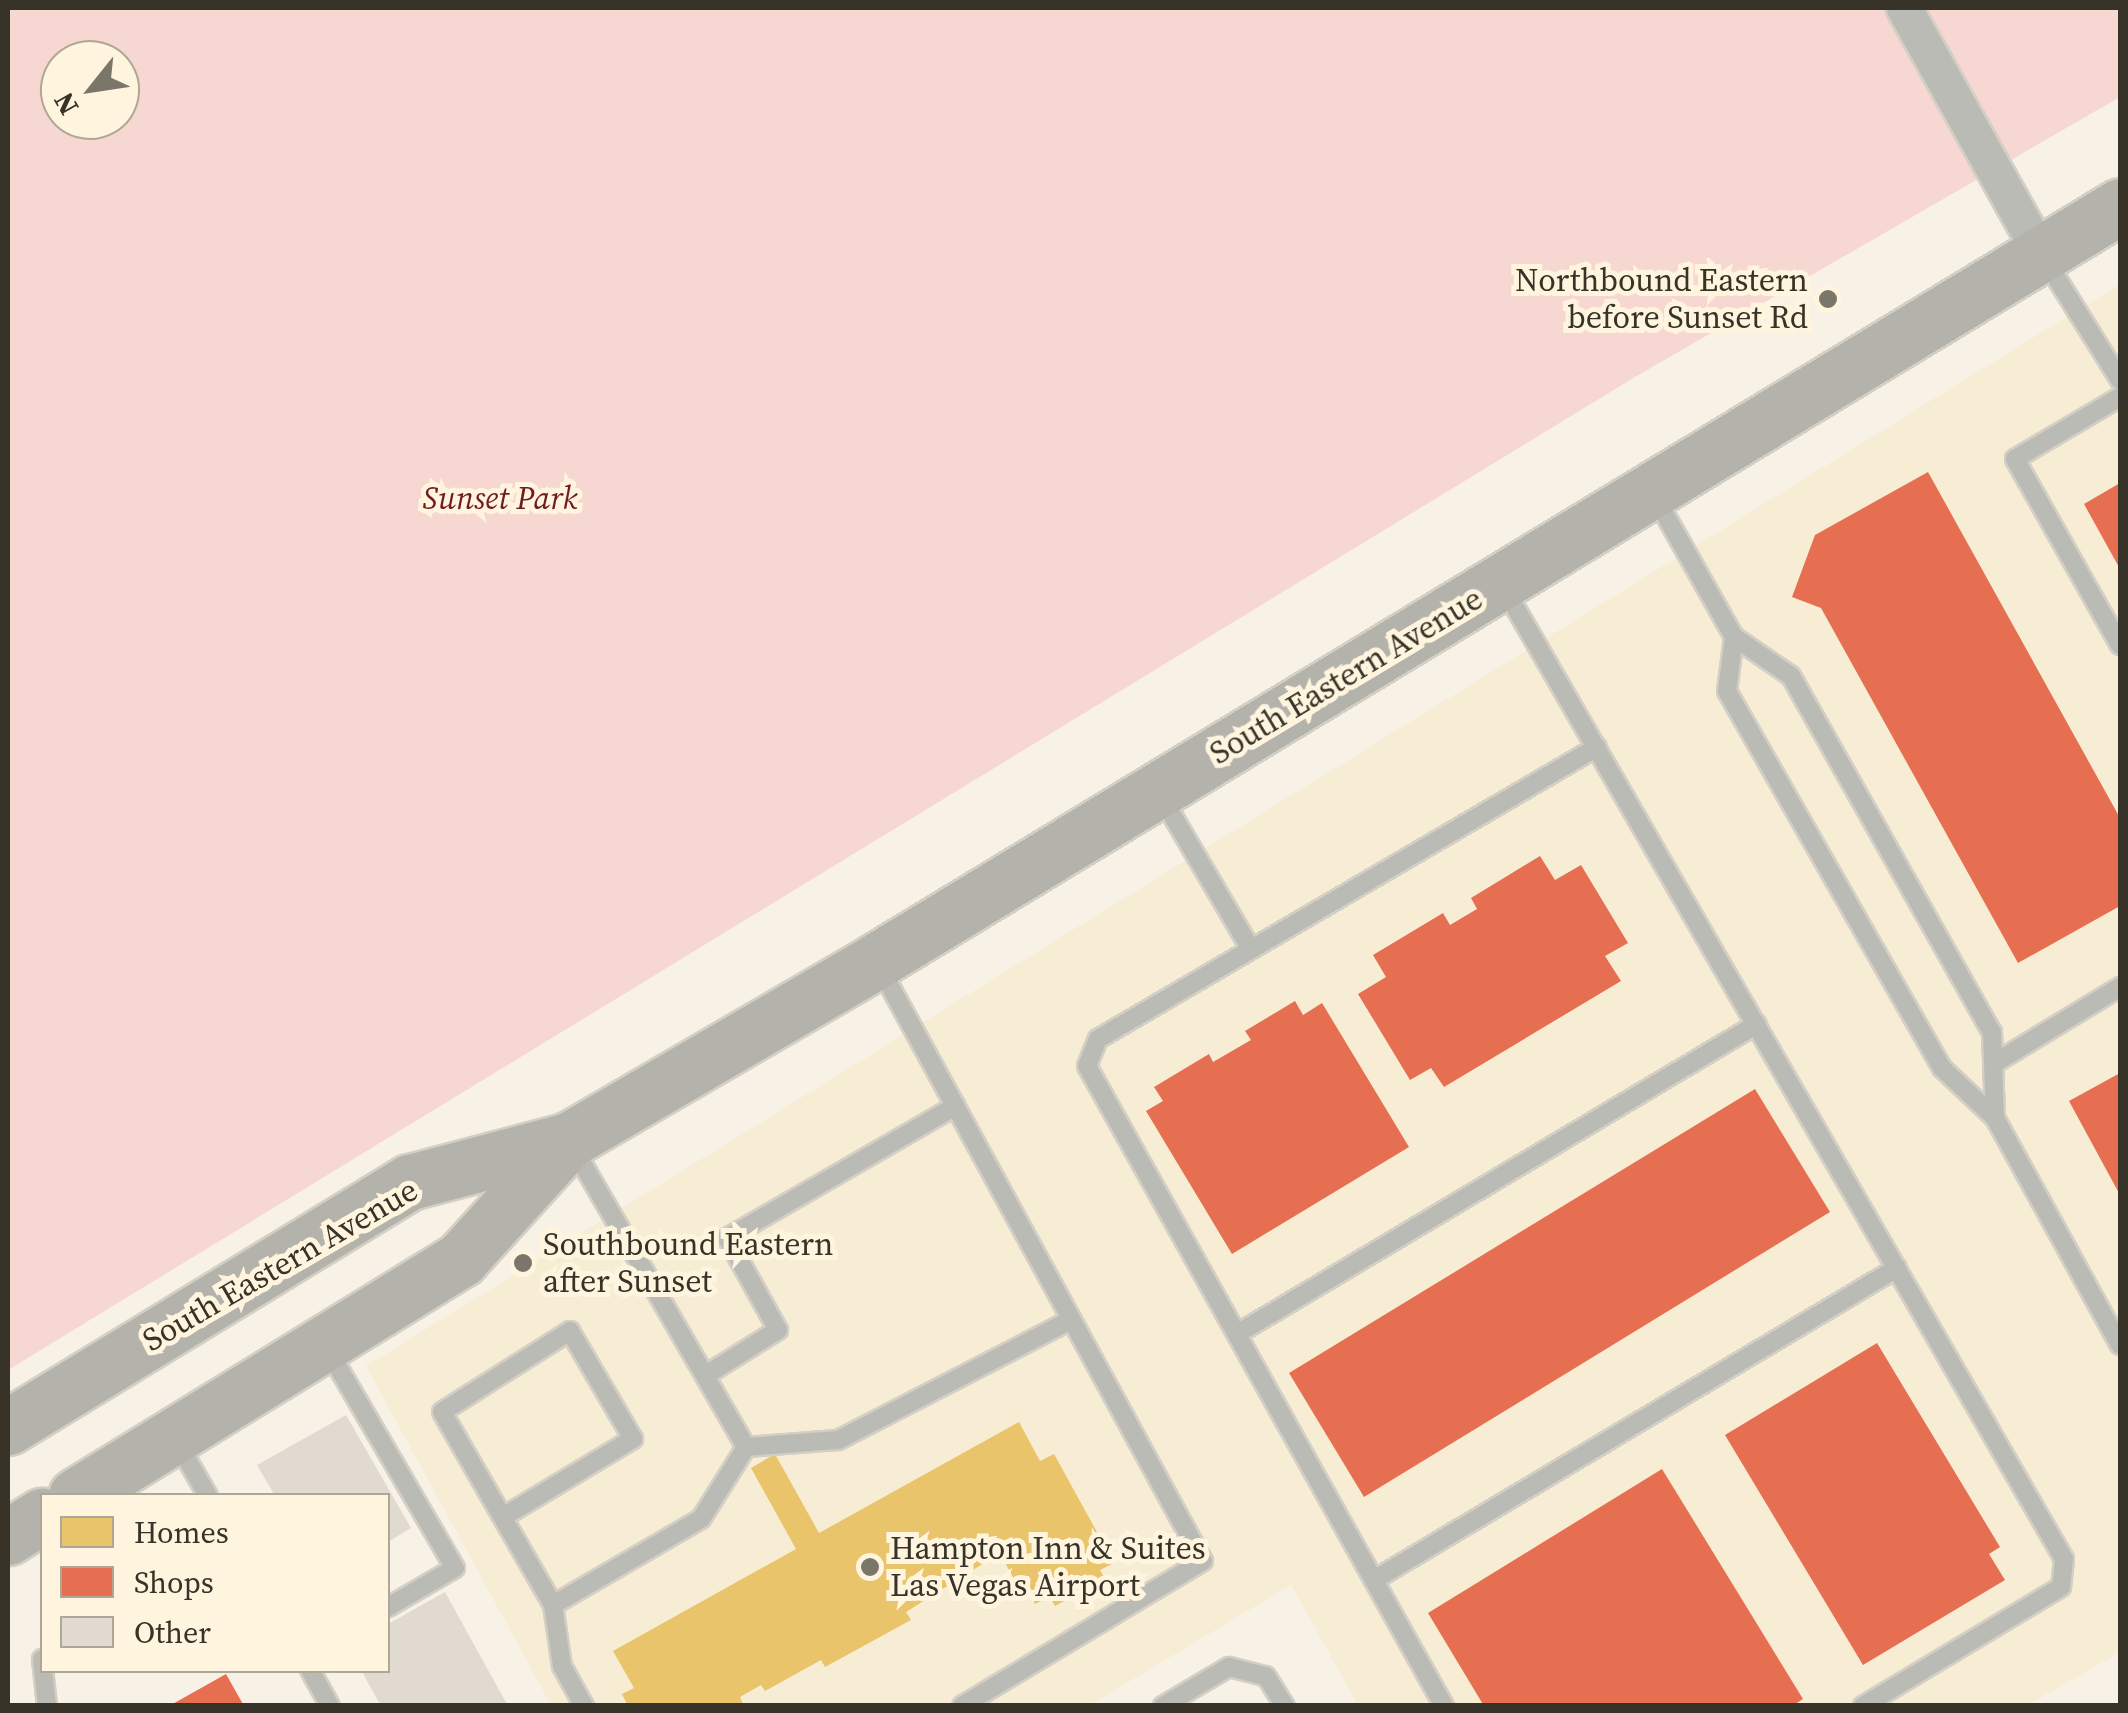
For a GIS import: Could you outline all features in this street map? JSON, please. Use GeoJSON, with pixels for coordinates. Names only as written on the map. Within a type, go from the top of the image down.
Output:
{"type":"FeatureCollection","features":[{"type":"Feature","properties":{"kind":"main road","name":"South Eastern Avenue"},"geometry":{"type":"LineString","coordinates":[[8,1428],[410,1182],[568,1140],[876,962],[2120,206]]}},
{"type":"Feature","properties":{"kind":"main road","name":"South Eastern Avenue"},"geometry":{"type":"LineString","coordinates":[[81,1493],[461,1258],[568,1140]]}},
{"type":"Feature","properties":{"kind":"main road"},"geometry":{"type":"LineString","coordinates":[[8,1536],[40,1517]]}},
{"type":"Feature","properties":{"kind":"street"},"geometry":{"type":"LineString","coordinates":[[1904,8],[2042,254]]}},
{"type":"Feature","properties":{"kind":"lane"},"geometry":{"type":"LineString","coordinates":[[2042,254],[2120,380]]}},
{"type":"Feature","properties":{"kind":"lane"},"geometry":{"type":"LineString","coordinates":[[2120,397],[2015,458],[2120,646]]}},
{"type":"Feature","properties":{"kind":"lane"},"geometry":{"type":"LineString","coordinates":[[1652,490],[1734,637],[1792,676],[1992,1032],[1995,1118]]}},
{"type":"Feature","properties":{"kind":"lane"},"geometry":{"type":"LineString","coordinates":[[1501,582],[2064,1559],[2061,1587],[1864,1706]]}},
{"type":"Feature","properties":{"kind":"lane"},"geometry":{"type":"LineString","coordinates":[[1734,637],[1727,691],[1942,1068],[1995,1118],[2120,1344]]}},
{"type":"Feature","properties":{"kind":"lane"},"geometry":{"type":"LineString","coordinates":[[1444,1706],[1087,1066],[1098,1039],[1249,946],[1597,747]]}},
{"type":"Feature","properties":{"kind":"lane"},"geometry":{"type":"LineString","coordinates":[[1158,790],[1249,946]]}},
{"type":"Feature","properties":{"kind":"lane"},"geometry":{"type":"LineString","coordinates":[[876,962],[1203,1561],[962,1706]]}},
{"type":"Feature","properties":{"kind":"lane"},"geometry":{"type":"LineString","coordinates":[[1993,1064],[2120,987]]}},
{"type":"Feature","properties":{"kind":"lane"},"geometry":{"type":"LineString","coordinates":[[1236,1334],[1757,1024]]}},
{"type":"Feature","properties":{"kind":"lane"},"geometry":{"type":"LineString","coordinates":[[706,1375],[778,1330],[727,1238],[956,1106]]}},
{"type":"Feature","properties":{"kind":"lane"},"geometry":{"type":"LineString","coordinates":[[568,1140],[746,1447]]}},
{"type":"Feature","properties":{"kind":"lane"},"geometry":{"type":"LineString","coordinates":[[1374,1580],[1897,1268]]}},
{"type":"Feature","properties":{"kind":"lane"},"geometry":{"type":"LineString","coordinates":[[746,1447],[838,1440],[1070,1320]]}},
{"type":"Feature","properties":{"kind":"lane"},"geometry":{"type":"LineString","coordinates":[[503,1517],[633,1439],[570,1331],[442,1412],[553,1605],[562,1666],[584,1706]]}},
{"type":"Feature","properties":{"kind":"lane"},"geometry":{"type":"LineString","coordinates":[[324,1344],[455,1568],[390,1606]]}},
{"type":"Feature","properties":{"kind":"lane"},"geometry":{"type":"LineString","coordinates":[[174,1437],[206,1493]]}},
{"type":"Feature","properties":{"kind":"lane"},"geometry":{"type":"LineString","coordinates":[[553,1605],[701,1519],[746,1447]]}},
{"type":"Feature","properties":{"kind":"lane"},"geometry":{"type":"LineString","coordinates":[[1163,1706],[1228,1667],[1266,1676],[1285,1706]]}},
{"type":"Feature","properties":{"kind":"lane"},"geometry":{"type":"LineString","coordinates":[[43,1673],[47,1706]]}},
{"type":"Feature","properties":{"kind":"lane"},"geometry":{"type":"LineString","coordinates":[[312,1673],[330,1706]]}},
{"type":"Feature","properties":{"kind":"shaded area"},"geometry":{"type":"Polygon","coordinates":[[[2120,284],[2120,1652],[2028,1705],[1358,1705],[1291,1585],[1090,1705],[551,1705],[366,1366],[2120,284]]]}},
{"type":"Feature","properties":{"kind":"green space","name":"Sunset Park"},"geometry":{"type":"Polygon","coordinates":[[[8,8],[2120,8],[2120,97],[1635,377],[8,1370],[8,8]]]}},
{"type":"Feature","properties":{"kind":"building: Homes","name":"Hampton Inn & Suites Las Vegas Airport"},"geometry":{"type":"Polygon","coordinates":[[[1019,1422],[1040,1461],[1054,1454],[1114,1563],[1100,1570],[1105,1579],[1055,1606],[1050,1597],[1035,1604],[1030,1593],[1023,1596],[1000,1553],[906,1612],[911,1620],[825,1667],[821,1660],[765,1691],[761,1685],[740,1697],[744,1706],[628,1706],[622,1694],[634,1688],[613,1651],[796,1549],[751,1468],[775,1454],[819,1533],[1019,1422]]]}},
{"type":"Feature","properties":{"kind":"building: Shops"},"geometry":{"type":"Polygon","coordinates":[[[1928,472],[2120,818],[2120,906],[2018,963],[1821,608],[1792,597],[1815,535],[1928,472]]]}},
{"type":"Feature","properties":{"kind":"building: Shops"},"geometry":{"type":"Polygon","coordinates":[[[2120,483],[2120,569],[2084,504],[2120,483]]]}},
{"type":"Feature","properties":{"kind":"building: Shops"},"geometry":{"type":"Polygon","coordinates":[[[1540,856],[1555,880],[1581,865],[1628,943],[1605,956],[1621,981],[1444,1087],[1431,1068],[1410,1080],[1358,994],[1386,977],[1373,955],[1443,913],[1450,925],[1477,909],[1471,898],[1540,856]]]}},
{"type":"Feature","properties":{"kind":"building: Shops"},"geometry":{"type":"Polygon","coordinates":[[[1295,1001],[1303,1015],[1322,1003],[1409,1147],[1232,1254],[1146,1111],[1163,1101],[1154,1087],[1209,1054],[1213,1062],[1251,1040],[1245,1031],[1295,1001]]]}},
{"type":"Feature","properties":{"kind":"building: Shops"},"geometry":{"type":"Polygon","coordinates":[[[2120,1073],[2120,1195],[2069,1101],[2120,1073]]]}},
{"type":"Feature","properties":{"kind":"building: Shops"},"geometry":{"type":"Polygon","coordinates":[[[1755,1089],[1830,1212],[1364,1497],[1289,1373],[1755,1089]]]}},
{"type":"Feature","properties":{"kind":"building: Shops"},"geometry":{"type":"Polygon","coordinates":[[[1877,1343],[2000,1547],[1989,1554],[2005,1580],[1863,1665],[1725,1435],[1877,1343]]]}},
{"type":"Feature","properties":{"kind":"building: Shops"},"geometry":{"type":"Polygon","coordinates":[[[1662,1469],[1803,1699],[1792,1706],[1484,1706],[1428,1613],[1662,1469]]]}},
{"type":"Feature","properties":{"kind":"building: Shops"},"geometry":{"type":"Polygon","coordinates":[[[226,1674],[244,1706],[169,1706],[226,1674]]]}},
{"type":"Feature","properties":{"kind":"building: Other"},"geometry":{"type":"Polygon","coordinates":[[[346,1415],[411,1528],[390,1541],[390,1493],[273,1493],[257,1465],[346,1415]]]}},
{"type":"Feature","properties":{"kind":"building: Other"},"geometry":{"type":"Polygon","coordinates":[[[445,1592],[508,1706],[381,1706],[363,1673],[390,1673],[390,1623],[445,1592]]]}},
{"type":"Feature","properties":{"kind":"place","name":"Northbound Eastern before Sunset Rd"},"geometry":{"type":"Point","coordinates":[1828,299]}},
{"type":"Feature","properties":{"kind":"place","name":"Southbound Eastern after Sunset"},"geometry":{"type":"Point","coordinates":[523,1263]}},
{"type":"Feature","properties":{"kind":"place","name":"Hampton Inn & Suites Las Vegas Airport"},"geometry":{"type":"Point","coordinates":[870,1567]}}]}
